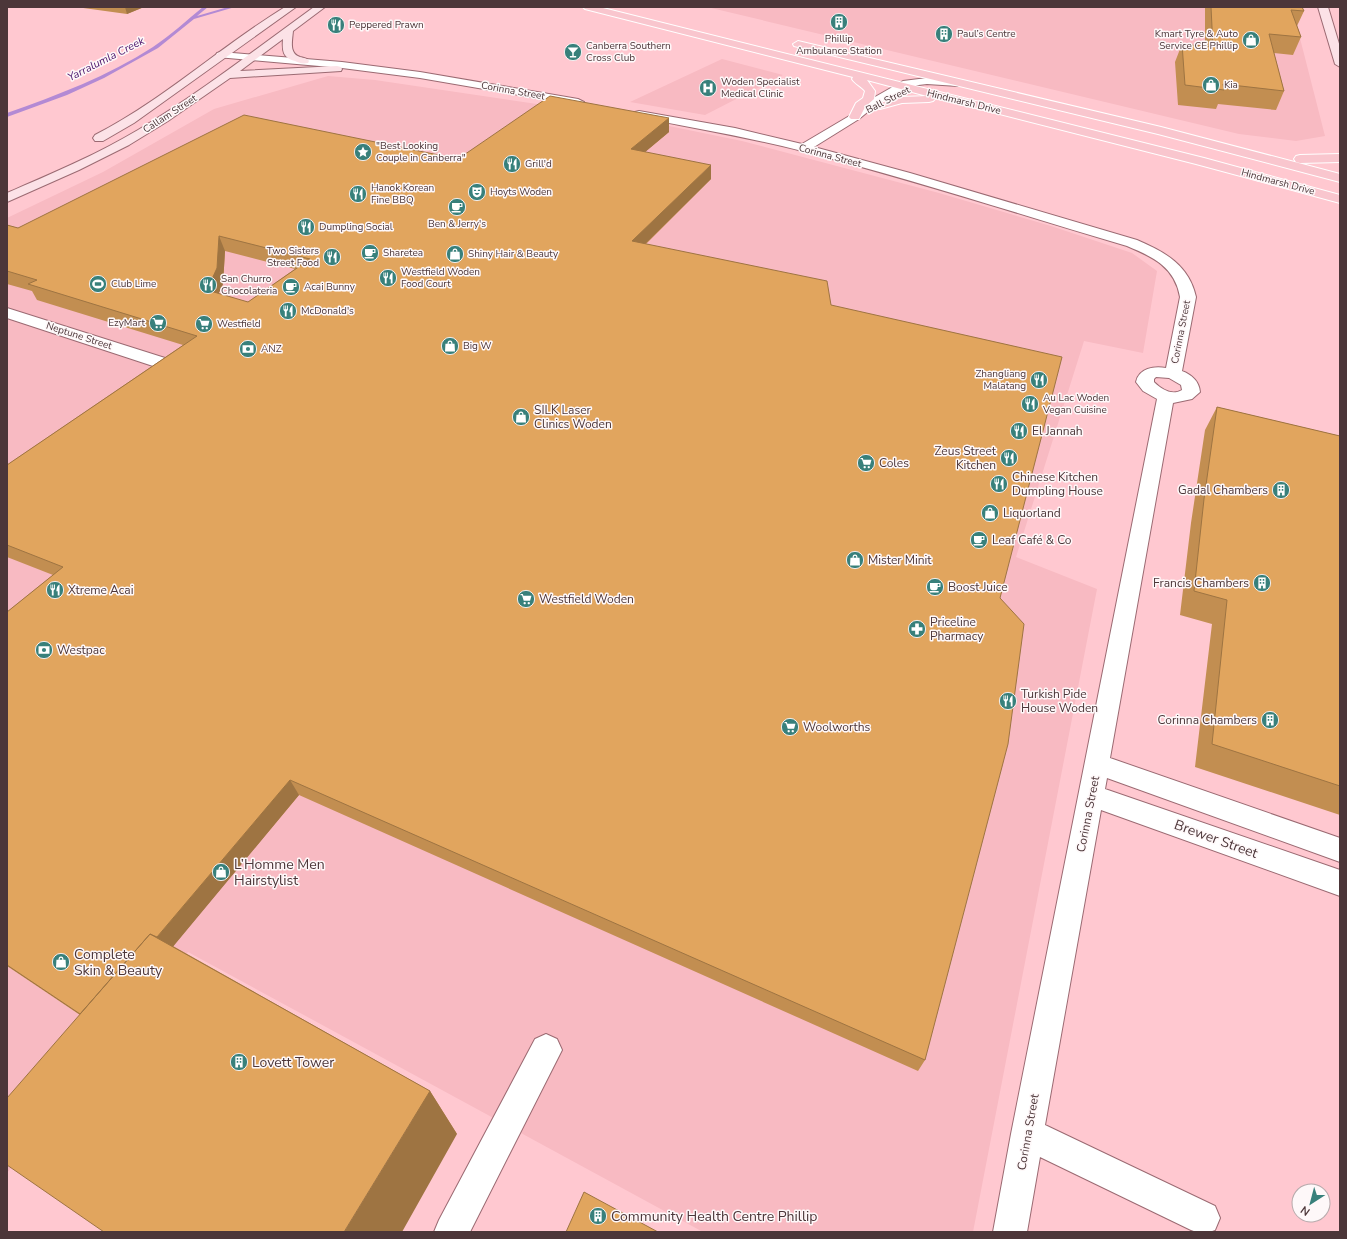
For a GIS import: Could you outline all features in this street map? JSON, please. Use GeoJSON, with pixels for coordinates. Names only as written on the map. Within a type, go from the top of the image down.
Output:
{"type":"FeatureCollection","features":[{"type":"Feature","properties":{"kind":"main road","name":"Hindmarsh Drive"},"geometry":{"type":"LineString","coordinates":[[588,7],[837,70],[910,85],[958,100],[1340,199]]}},
{"type":"Feature","properties":{"kind":"main road","name":"Hindmarsh Drive"},"geometry":{"type":"LineString","coordinates":[[786,41],[1241,151],[1340,178]]}},
{"type":"Feature","properties":{"kind":"main road"},"geometry":{"type":"LineString","coordinates":[[837,70],[865,84],[870,91],[868,99],[860,105],[855,117]]}},
{"type":"Feature","properties":{"kind":"main road"},"geometry":{"type":"LineString","coordinates":[[880,106],[911,99],[958,100]]}},
{"type":"Feature","properties":{"kind":"main road"},"geometry":{"type":"LineString","coordinates":[[1241,151],[1304,159],[1340,158]]}},
{"type":"Feature","properties":{"kind":"main road"},"geometry":{"type":"LineString","coordinates":[[1299,188],[1340,211]]}},
{"type":"Feature","properties":{"kind":"street","name":"Callam Street"},"geometry":{"type":"LineString","coordinates":[[91,142],[118,129],[245,37],[291,7]]}},
{"type":"Feature","properties":{"kind":"street","name":"Callam Street"},"geometry":{"type":"LineString","coordinates":[[7,198],[71,169],[141,133],[228,75],[320,7]]}},
{"type":"Feature","properties":{"kind":"street"},"geometry":{"type":"LineString","coordinates":[[1323,7],[1340,64]]}},
{"type":"Feature","properties":{"kind":"street"},"geometry":{"type":"LineString","coordinates":[[288,30],[287,51],[291,57],[304,62]]}},
{"type":"Feature","properties":{"kind":"street","name":"Corinna Street"},"geometry":{"type":"LineString","coordinates":[[218,58],[304,62],[420,75],[591,105]]}},
{"type":"Feature","properties":{"kind":"street","name":"Corinna Street"},"geometry":{"type":"LineString","coordinates":[[249,60],[337,69],[364,68]]}},
{"type":"Feature","properties":{"kind":"street"},"geometry":{"type":"LineString","coordinates":[[228,75],[337,69]]}},
{"type":"Feature","properties":{"kind":"street","name":"Ball Street"},"geometry":{"type":"LineString","coordinates":[[804,148],[855,117],[880,106],[910,85],[917,77],[908,71]]}},
{"type":"Feature","properties":{"kind":"street","name":"Ball Street"},"geometry":{"type":"LineString","coordinates":[[855,117],[872,103],[910,85],[958,83]]}},
{"type":"Feature","properties":{"kind":"street","name":"Corinna Street"},"geometry":{"type":"LineString","coordinates":[[627,111],[735,132],[804,148],[906,176],[1132,243],[1163,258],[1179,274],[1186,287],[1188,297],[1091,795],[1010,1232]]}},
{"type":"Feature","properties":{"kind":"street","name":"Neptune Street"},"geometry":{"type":"LineString","coordinates":[[7,313],[159,362],[140,375]]}},
{"type":"Feature","properties":{"kind":"street"},"geometry":{"type":"LineString","coordinates":[[1097,764],[1340,850]]}},
{"type":"Feature","properties":{"kind":"street","name":"Brewer Street"},"geometry":{"type":"LineString","coordinates":[[1091,795],[1340,883]]}},
{"type":"Feature","properties":{"kind":"street"},"geometry":{"type":"LineString","coordinates":[[451,1232],[546,1050]]}},
{"type":"Feature","properties":{"kind":"street"},"geometry":{"type":"LineString","coordinates":[[1027,1134],[1203,1218]]}},
{"type":"Feature","properties":{"kind":"shaded area"},"geometry":{"type":"Polygon","coordinates":[[[707,7],[1292,7],[1325,136],[1296,141],[1239,134],[707,7]]]}},
{"type":"Feature","properties":{"kind":"shaded area","name":"Woden Specialist Medical Clinic"},"geometry":{"type":"Polygon","coordinates":[[[722,59],[783,75],[705,115],[630,102],[722,59]]]}},
{"type":"Feature","properties":{"kind":"shaded area","name":"Westfield Woden"},"geometry":{"type":"Polygon","coordinates":[[[328,76],[375,80],[625,117],[742,141],[939,193],[1051,226],[1132,253],[1157,271],[1143,353],[1084,341],[1016,557],[1097,589],[973,1232],[703,1232],[188,952],[7,1173],[7,218],[103,172],[214,109],[328,76]]]}},
{"type":"Feature","properties":{"kind":"building"},"geometry":{"type":"Polygon","coordinates":[[[1211,7],[1302,7],[1304,11],[1291,10],[1301,37],[1269,34],[1284,91],[1223,84],[1224,90],[1185,85],[1182,44],[1213,47],[1211,7]]]}},
{"type":"Feature","properties":{"kind":"building","name":"Westfield Woden"},"geometry":{"type":"Polygon","coordinates":[[[550,96],[669,118],[631,149],[711,165],[632,241],[827,281],[831,305],[1062,357],[1000,598],[1024,624],[1008,744],[925,1060],[290,780],[157,937],[150,934],[80,1014],[7,965],[7,612],[63,567],[7,545],[7,465],[197,336],[28,284],[37,280],[7,271],[7,225],[18,228],[244,115],[458,159],[550,96]],[[219,236],[217,268],[207,290],[248,302],[310,259],[219,236]]]}},
{"type":"Feature","properties":{"kind":"building"},"geometry":{"type":"Polygon","coordinates":[[[1217,407],[1340,436],[1340,786],[1212,744],[1227,600],[1194,591],[1204,499],[1217,407]]]}},
{"type":"Feature","properties":{"kind":"building","name":"Lovett Tower"},"geometry":{"type":"Polygon","coordinates":[[[150,934],[430,1091],[344,1232],[104,1232],[7,1165],[7,1098],[150,934]]]}},
{"type":"Feature","properties":{"kind":"building","name":"Community Health Centre Phillip"},"geometry":{"type":"Polygon","coordinates":[[[584,1192],[658,1232],[566,1232],[584,1192]]]}},
{"type":"Feature","properties":{"kind":"waterway","name":"Yarralumla Creek"},"geometry":{"type":"LineString","coordinates":[[7,115],[84,86],[121,68],[169,38],[206,7]]}},
{"type":"Feature","properties":{"kind":"waterway"},"geometry":{"type":"LineString","coordinates":[[195,18],[233,7]]}},
{"type":"Feature","properties":{"kind":"place","name":"Phillip Ambulance Station"},"geometry":{"type":"Point","coordinates":[839,22]}},
{"type":"Feature","properties":{"kind":"place","name":"Peppered Prawn"},"geometry":{"type":"Point","coordinates":[336,25]}},
{"type":"Feature","properties":{"kind":"place","name":"Paul’s Centre"},"geometry":{"type":"Point","coordinates":[944,34]}},
{"type":"Feature","properties":{"kind":"place","name":"Kmart Tyre & Auto Service CE Phillip"},"geometry":{"type":"Point","coordinates":[1251,40]}},
{"type":"Feature","properties":{"kind":"place","name":"Canberra Southern Cross Club"},"geometry":{"type":"Point","coordinates":[573,52]}},
{"type":"Feature","properties":{"kind":"place","name":"Kia"},"geometry":{"type":"Point","coordinates":[1211,85]}},
{"type":"Feature","properties":{"kind":"place","name":"Woden Specialist Medical Clinic"},"geometry":{"type":"Point","coordinates":[708,88]}},
{"type":"Feature","properties":{"kind":"place","name":"\"Best Looking Couple in Canberra\""},"geometry":{"type":"Point","coordinates":[363,152]}},
{"type":"Feature","properties":{"kind":"place","name":"Grill'd"},"geometry":{"type":"Point","coordinates":[512,164]}},
{"type":"Feature","properties":{"kind":"place","name":"Hoyts Woden"},"geometry":{"type":"Point","coordinates":[477,192]}},
{"type":"Feature","properties":{"kind":"place","name":"Hanok Korean Fine BBQ"},"geometry":{"type":"Point","coordinates":[358,194]}},
{"type":"Feature","properties":{"kind":"place","name":"Ben & Jerry's"},"geometry":{"type":"Point","coordinates":[457,207]}},
{"type":"Feature","properties":{"kind":"place","name":"Dumpling Social"},"geometry":{"type":"Point","coordinates":[306,227]}},
{"type":"Feature","properties":{"kind":"place","name":"Sharetea"},"geometry":{"type":"Point","coordinates":[370,253]}},
{"type":"Feature","properties":{"kind":"place","name":"Shiny Hair & Beauty"},"geometry":{"type":"Point","coordinates":[455,254]}},
{"type":"Feature","properties":{"kind":"place","name":"Two Sisters Street Food"},"geometry":{"type":"Point","coordinates":[332,257]}},
{"type":"Feature","properties":{"kind":"place","name":"Westfield Woden Food Court"},"geometry":{"type":"Point","coordinates":[388,278]}},
{"type":"Feature","properties":{"kind":"place","name":"Club Lime"},"geometry":{"type":"Point","coordinates":[98,284]}},
{"type":"Feature","properties":{"kind":"place","name":"San Churro Chocolateria"},"geometry":{"type":"Point","coordinates":[208,285]}},
{"type":"Feature","properties":{"kind":"place","name":"Acai Bunny"},"geometry":{"type":"Point","coordinates":[291,287]}},
{"type":"Feature","properties":{"kind":"place","name":"McDonald's"},"geometry":{"type":"Point","coordinates":[288,311]}},
{"type":"Feature","properties":{"kind":"place","name":"EzyMart"},"geometry":{"type":"Point","coordinates":[158,323]}},
{"type":"Feature","properties":{"kind":"place","name":"Westfield"},"geometry":{"type":"Point","coordinates":[204,324]}},
{"type":"Feature","properties":{"kind":"place","name":"Big W"},"geometry":{"type":"Point","coordinates":[450,346]}},
{"type":"Feature","properties":{"kind":"place","name":"ANZ"},"geometry":{"type":"Point","coordinates":[248,349]}},
{"type":"Feature","properties":{"kind":"place","name":"Zhangliang Malatang"},"geometry":{"type":"Point","coordinates":[1039,380]}},
{"type":"Feature","properties":{"kind":"place","name":"Au Lac Woden Vegan Cuisine"},"geometry":{"type":"Point","coordinates":[1030,404]}},
{"type":"Feature","properties":{"kind":"place","name":"SILK Laser Clinics Woden"},"geometry":{"type":"Point","coordinates":[521,417]}},
{"type":"Feature","properties":{"kind":"place","name":"El Jannah"},"geometry":{"type":"Point","coordinates":[1019,431]}},
{"type":"Feature","properties":{"kind":"place","name":"Zeus Street Kitchen"},"geometry":{"type":"Point","coordinates":[1009,458]}},
{"type":"Feature","properties":{"kind":"place","name":"Coles"},"geometry":{"type":"Point","coordinates":[866,463]}},
{"type":"Feature","properties":{"kind":"place","name":"Chinese Kitchen Dumpling House"},"geometry":{"type":"Point","coordinates":[999,484]}},
{"type":"Feature","properties":{"kind":"place","name":"Gadal Chambers"},"geometry":{"type":"Point","coordinates":[1281,490]}},
{"type":"Feature","properties":{"kind":"place","name":"Liquorland"},"geometry":{"type":"Point","coordinates":[990,513]}},
{"type":"Feature","properties":{"kind":"place","name":"Leaf Café & Co"},"geometry":{"type":"Point","coordinates":[979,540]}},
{"type":"Feature","properties":{"kind":"place","name":"Mister Minit"},"geometry":{"type":"Point","coordinates":[855,560]}},
{"type":"Feature","properties":{"kind":"place","name":"Francis Chambers"},"geometry":{"type":"Point","coordinates":[1262,583]}},
{"type":"Feature","properties":{"kind":"place","name":"Boost Juice"},"geometry":{"type":"Point","coordinates":[935,587]}},
{"type":"Feature","properties":{"kind":"place","name":"Xtreme Acai"},"geometry":{"type":"Point","coordinates":[55,590]}},
{"type":"Feature","properties":{"kind":"place","name":"Westfield Woden"},"geometry":{"type":"Point","coordinates":[526,599]}},
{"type":"Feature","properties":{"kind":"place","name":"Priceline Pharmacy"},"geometry":{"type":"Point","coordinates":[917,629]}},
{"type":"Feature","properties":{"kind":"place","name":"Westpac"},"geometry":{"type":"Point","coordinates":[44,650]}},
{"type":"Feature","properties":{"kind":"place","name":"Turkish Pide House Woden"},"geometry":{"type":"Point","coordinates":[1008,701]}},
{"type":"Feature","properties":{"kind":"place","name":"Corinna Chambers"},"geometry":{"type":"Point","coordinates":[1270,720]}},
{"type":"Feature","properties":{"kind":"place","name":"Woolworths"},"geometry":{"type":"Point","coordinates":[790,727]}},
{"type":"Feature","properties":{"kind":"place","name":"L’Homme Men Hairstylist"},"geometry":{"type":"Point","coordinates":[221,872]}},
{"type":"Feature","properties":{"kind":"place","name":"Complete Skin & Beauty"},"geometry":{"type":"Point","coordinates":[61,962]}},
{"type":"Feature","properties":{"kind":"place","name":"Lovett Tower"},"geometry":{"type":"Point","coordinates":[239,1062]}},
{"type":"Feature","properties":{"kind":"place","name":"Community Health Centre Phillip"},"geometry":{"type":"Point","coordinates":[598,1216]}}]}
